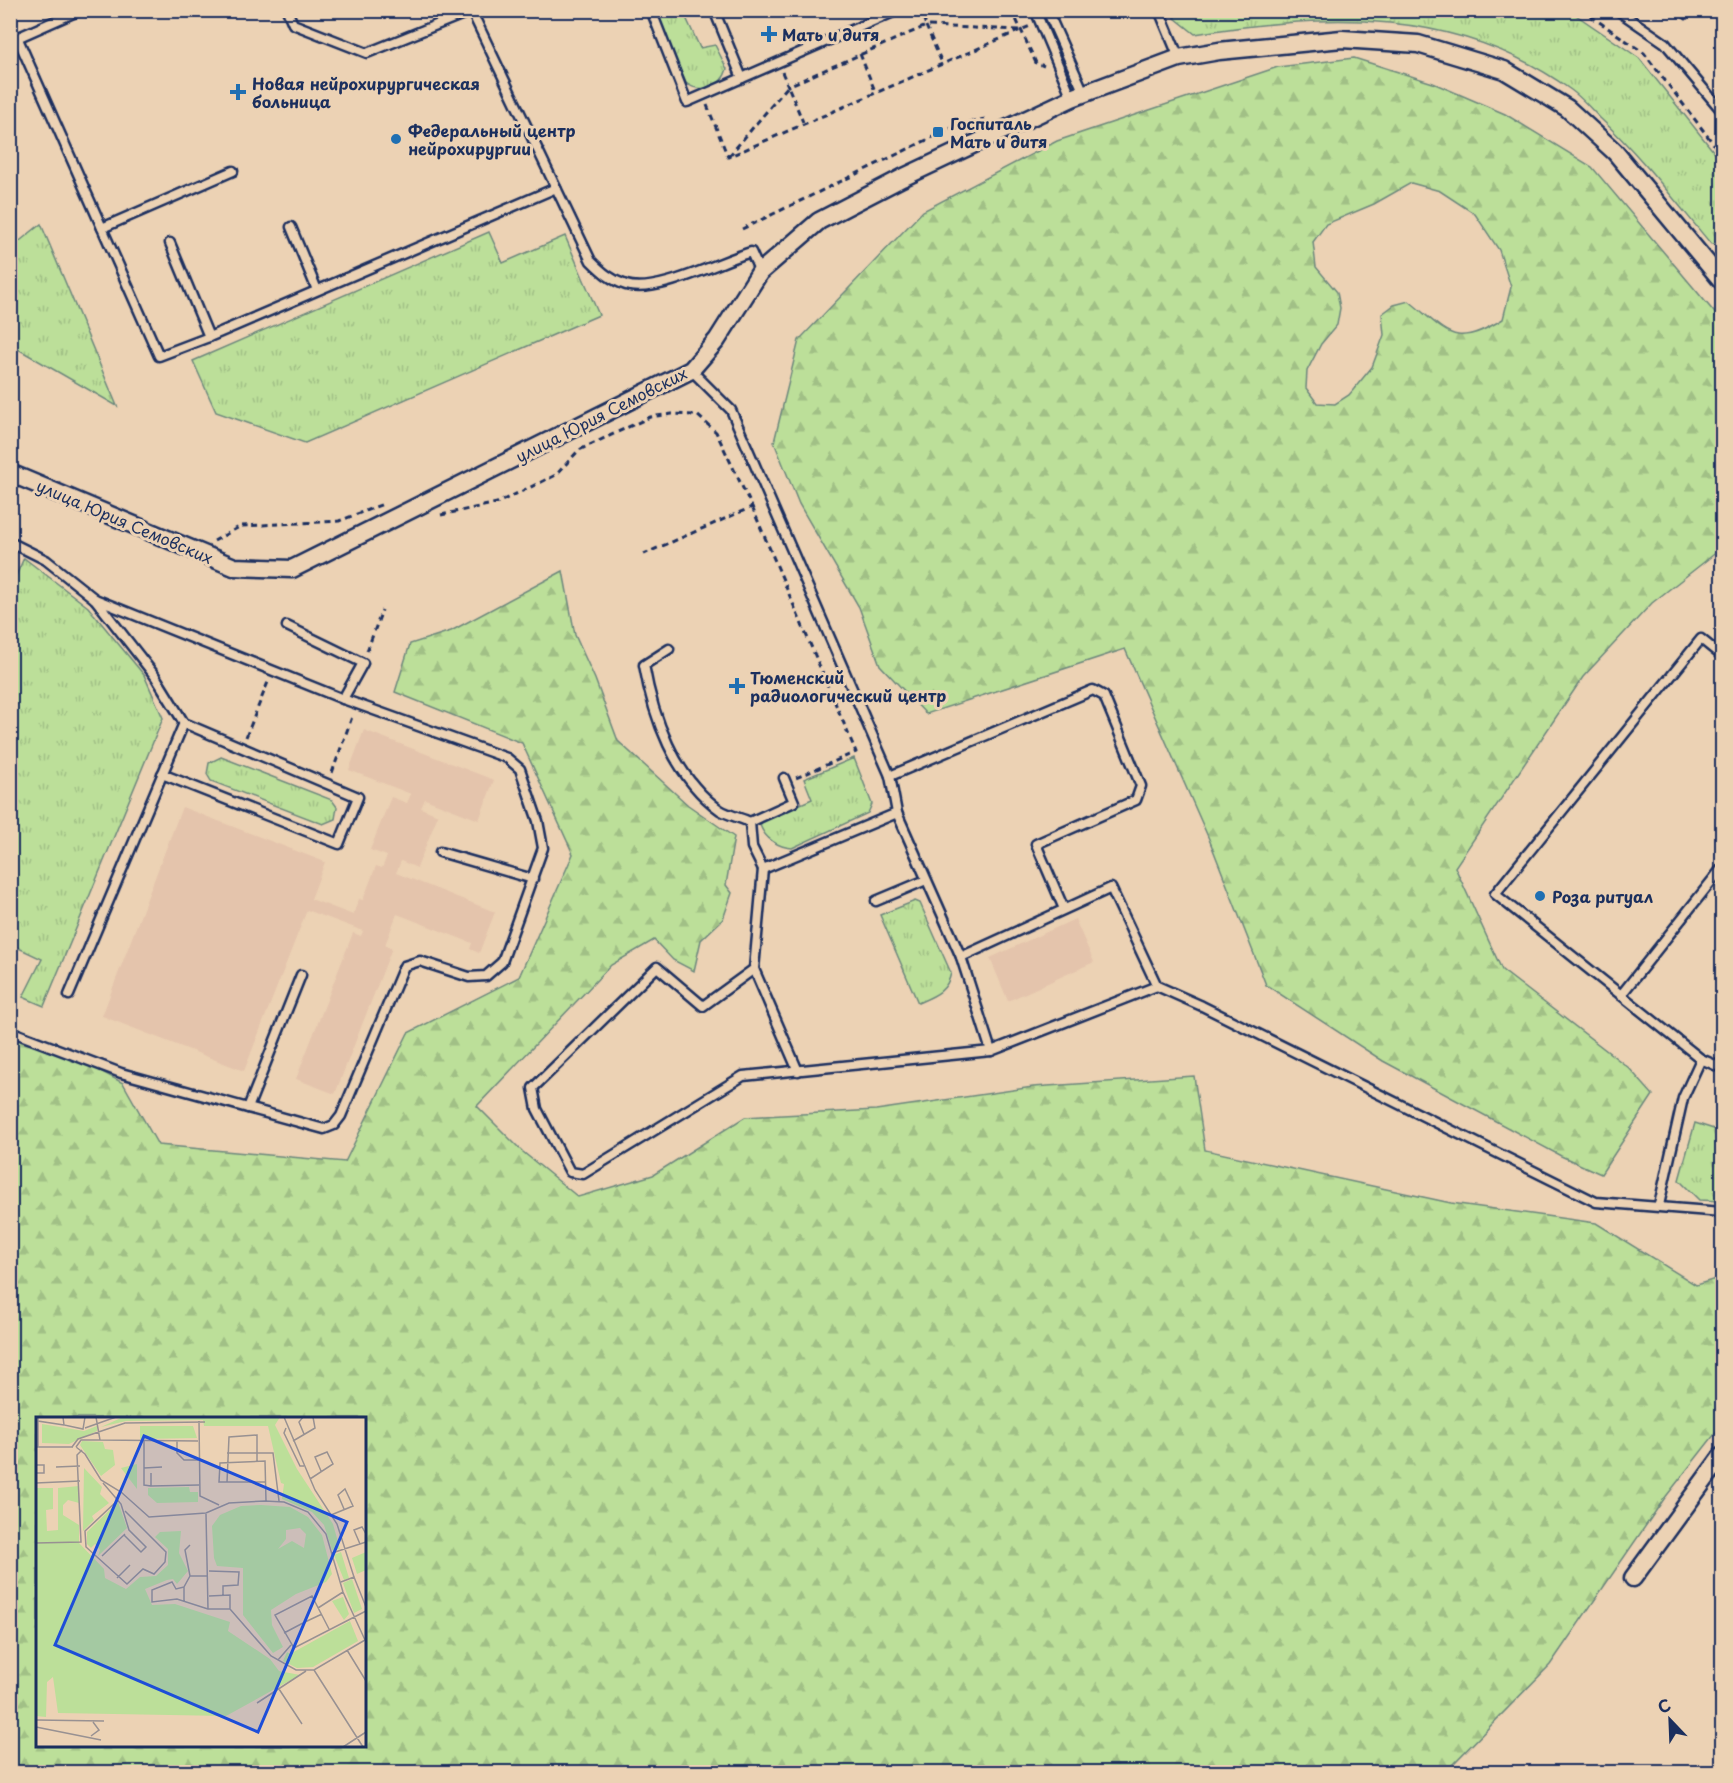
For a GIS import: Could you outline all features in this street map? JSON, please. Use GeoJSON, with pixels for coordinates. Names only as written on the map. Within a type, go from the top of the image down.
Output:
{"type":"FeatureCollection","features":[{"type":"Feature","properties":{"kind":"street","name":"улица Юрия Семовских"},"geometry":{"type":"LineString","coordinates":[[10,473],[234,567],[292,569],[691,370],[717,340],[760,272],[819,221],[902,178],[1078,95],[1179,58],[1219,51],[1341,39],[1418,44],[1504,70],[1567,108],[1615,152],[1720,273]]}},
{"type":"Feature","properties":{"kind":"street"},"geometry":{"type":"LineString","coordinates":[[1633,1578],[1722,1456]]}},
{"type":"Feature","properties":{"kind":"lane"},"geometry":{"type":"LineString","coordinates":[[80,10],[14,40],[159,356],[209,337],[556,188]]}},
{"type":"Feature","properties":{"kind":"lane"},"geometry":{"type":"LineString","coordinates":[[287,10],[293,24],[367,54],[471,11],[591,261],[605,275],[628,286],[667,283],[751,252],[760,272]]}},
{"type":"Feature","properties":{"kind":"lane"},"geometry":{"type":"LineString","coordinates":[[651,10],[687,102],[898,10]]}},
{"type":"Feature","properties":{"kind":"lane"},"geometry":{"type":"LineString","coordinates":[[714,10],[742,78]]}},
{"type":"Feature","properties":{"kind":"lane"},"geometry":{"type":"LineString","coordinates":[[1035,10],[1078,95]]}},
{"type":"Feature","properties":{"kind":"lane"},"geometry":{"type":"LineString","coordinates":[[1047,10],[1078,95]]}},
{"type":"Feature","properties":{"kind":"lane"},"geometry":{"type":"LineString","coordinates":[[1159,10],[1179,58]]}},
{"type":"Feature","properties":{"kind":"lane"},"geometry":{"type":"LineString","coordinates":[[1617,10],[1665,44],[1722,111]]}},
{"type":"Feature","properties":{"kind":"lane"},"geometry":{"type":"LineString","coordinates":[[102,228],[233,171]]}},
{"type":"Feature","properties":{"kind":"lane"},"geometry":{"type":"LineString","coordinates":[[291,227],[317,290]]}},
{"type":"Feature","properties":{"kind":"lane"},"geometry":{"type":"LineString","coordinates":[[170,243],[209,337]]}},
{"type":"Feature","properties":{"kind":"lane"},"geometry":{"type":"LineString","coordinates":[[691,370],[730,410],[890,776],[897,813],[961,957],[991,1051]]}},
{"type":"Feature","properties":{"kind":"lane"},"geometry":{"type":"LineString","coordinates":[[11,543],[46,560],[95,598],[155,676],[184,723],[358,797],[339,844],[162,774]]}},
{"type":"Feature","properties":{"kind":"lane"},"geometry":{"type":"LineString","coordinates":[[10,1031],[121,1072],[324,1129],[334,1125],[341,1116],[405,966],[420,961],[469,977],[486,976],[501,962],[534,879],[543,848],[538,821],[520,769],[507,758],[343,699],[95,598]]}},
{"type":"Feature","properties":{"kind":"lane"},"geometry":{"type":"LineString","coordinates":[[287,626],[363,663],[343,699]]}},
{"type":"Feature","properties":{"kind":"lane"},"geometry":{"type":"LineString","coordinates":[[1722,656],[1701,639],[1495,894],[1701,1059],[1722,1068]]}},
{"type":"Feature","properties":{"kind":"lane"},"geometry":{"type":"LineString","coordinates":[[669,649],[644,665],[650,702],[681,770],[720,810],[750,822],[794,802],[785,781]]}},
{"type":"Feature","properties":{"kind":"lane"},"geometry":{"type":"LineString","coordinates":[[890,776],[1094,690],[1104,696],[1141,786],[1136,800],[1036,843],[1064,909]]}},
{"type":"Feature","properties":{"kind":"lane"},"geometry":{"type":"LineString","coordinates":[[69,995],[184,723]]}},
{"type":"Feature","properties":{"kind":"lane"},"geometry":{"type":"LineString","coordinates":[[763,869],[897,813]]}},
{"type":"Feature","properties":{"kind":"lane"},"geometry":{"type":"LineString","coordinates":[[750,822],[752,847],[763,869],[754,969],[798,1071]]}},
{"type":"Feature","properties":{"kind":"lane"},"geometry":{"type":"LineString","coordinates":[[440,852],[534,879]]}},
{"type":"Feature","properties":{"kind":"lane"},"geometry":{"type":"LineString","coordinates":[[1621,995],[1722,868]]}},
{"type":"Feature","properties":{"kind":"lane"},"geometry":{"type":"LineString","coordinates":[[876,901],[926,880]]}},
{"type":"Feature","properties":{"kind":"lane"},"geometry":{"type":"LineString","coordinates":[[961,957],[1112,888],[1157,986],[1596,1202],[1659,1205],[1722,1212]]}},
{"type":"Feature","properties":{"kind":"lane"},"geometry":{"type":"LineString","coordinates":[[754,969],[703,1006],[657,968],[533,1088],[537,1109],[570,1172],[583,1174],[743,1076],[991,1051],[1157,986]]}},
{"type":"Feature","properties":{"kind":"lane"},"geometry":{"type":"LineString","coordinates":[[248,1108],[301,975]]}},
{"type":"Feature","properties":{"kind":"lane"},"geometry":{"type":"LineString","coordinates":[[1659,1205],[1683,1098],[1701,1059]]}},
{"type":"Feature","properties":{"kind":"path"},"geometry":{"type":"LineString","coordinates":[[921,10],[942,63]]}},
{"type":"Feature","properties":{"kind":"path"},"geometry":{"type":"LineString","coordinates":[[1012,10],[1036,63],[1043,64],[1046,70]]}},
{"type":"Feature","properties":{"kind":"path"},"geometry":{"type":"LineString","coordinates":[[1582,10],[1644,53],[1722,155]]}},
{"type":"Feature","properties":{"kind":"path"},"geometry":{"type":"LineString","coordinates":[[1674,10],[1686,19],[1694,10]]}},
{"type":"Feature","properties":{"kind":"path"},"geometry":{"type":"LineString","coordinates":[[728,157],[788,86],[860,54],[928,26],[1020,30]]}},
{"type":"Feature","properties":{"kind":"path"},"geometry":{"type":"LineString","coordinates":[[728,157],[875,91],[1020,30]]}},
{"type":"Feature","properties":{"kind":"path"},"geometry":{"type":"LineString","coordinates":[[860,54],[875,91]]}},
{"type":"Feature","properties":{"kind":"path"},"geometry":{"type":"LineString","coordinates":[[771,76],[782,71],[804,123]]}},
{"type":"Feature","properties":{"kind":"path"},"geometry":{"type":"LineString","coordinates":[[708,102],[706,106],[728,157]]}},
{"type":"Feature","properties":{"kind":"path"},"geometry":{"type":"LineString","coordinates":[[742,229],[960,124],[987,118]]}},
{"type":"Feature","properties":{"kind":"path"},"geometry":{"type":"LineString","coordinates":[[752,507],[856,752],[785,781]]}},
{"type":"Feature","properties":{"kind":"path"},"geometry":{"type":"LineString","coordinates":[[363,663],[382,610]]}},
{"type":"Feature","properties":{"kind":"path"},"geometry":{"type":"LineString","coordinates":[[242,747],[273,670]]}},
{"type":"Feature","properties":{"kind":"path"},"geometry":{"type":"LineString","coordinates":[[328,784],[348,729]]}},
{"type":"Feature","properties":{"kind":"shaded area"},"geometry":{"type":"Polygon","coordinates":[[[364,730],[494,780],[479,820],[425,799],[421,808],[438,815],[417,868],[401,861],[396,873],[495,912],[479,953],[470,949],[472,943],[397,914],[385,945],[392,948],[335,1094],[296,1079],[353,933],[361,936],[363,931],[307,910],[244,1071],[102,1016],[182,807],[325,862],[311,899],[353,915],[359,899],[363,900],[376,866],[382,868],[387,856],[370,850],[391,797],[407,803],[411,794],[349,770],[364,730]]]}},
{"type":"Feature","properties":{"kind":"shaded area"},"geometry":{"type":"Polygon","coordinates":[[[1075,919],[1094,962],[1008,1001],[990,958],[1075,919]]]}},
{"type":"Feature","properties":{"kind":"green space"},"geometry":{"type":"Polygon","coordinates":[[[655,11],[683,11],[700,48],[715,45],[727,69],[716,84],[698,88],[686,83],[655,11]]]}},
{"type":"Feature","properties":{"kind":"green space"},"geometry":{"type":"Polygon","coordinates":[[[1173,11],[1570,11],[1639,58],[1722,162],[1722,243],[1711,244],[1644,163],[1575,93],[1528,63],[1483,43],[1437,30],[1390,23],[1342,21],[1293,22],[1195,34],[1175,18],[1173,11]]]}},
{"type":"Feature","properties":{"kind":"green space"},"geometry":{"type":"Polygon","coordinates":[[[1354,58],[1433,83],[1505,114],[1592,167],[1714,312],[1722,327],[1722,548],[1652,603],[1583,677],[1455,867],[1502,970],[1629,1068],[1653,1095],[1601,1174],[1561,1156],[1383,1061],[1266,985],[1209,839],[1125,649],[926,714],[880,665],[859,607],[799,504],[774,442],[799,340],[923,211],[1057,141],[1278,67],[1354,58]],[[1411,183],[1374,204],[1326,224],[1313,242],[1316,267],[1337,292],[1340,308],[1337,325],[1321,344],[1307,371],[1306,388],[1317,403],[1335,404],[1349,395],[1372,367],[1384,335],[1382,314],[1394,305],[1409,301],[1452,334],[1473,334],[1503,319],[1511,287],[1499,250],[1475,214],[1440,191],[1411,183]]]}},
{"type":"Feature","properties":{"kind":"green space"},"geometry":{"type":"Polygon","coordinates":[[[41,224],[117,406],[11,345],[11,248],[41,224]]]}},
{"type":"Feature","properties":{"kind":"green space"},"geometry":{"type":"Polygon","coordinates":[[[489,232],[503,263],[565,236],[599,315],[305,443],[216,412],[193,361],[489,232]]]}},
{"type":"Feature","properties":{"kind":"green space"},"geometry":{"type":"Polygon","coordinates":[[[24,558],[88,607],[144,675],[163,718],[44,1006],[23,997],[42,959],[10,944],[10,589],[24,558]]]}},
{"type":"Feature","properties":{"kind":"green space"},"geometry":{"type":"Polygon","coordinates":[[[563,571],[575,635],[595,679],[618,741],[688,805],[734,837],[726,885],[732,893],[723,919],[701,940],[694,971],[673,960],[654,940],[611,965],[477,1106],[523,1152],[578,1197],[653,1175],[745,1117],[876,1110],[1033,1087],[1194,1076],[1205,1150],[1451,1203],[1596,1223],[1696,1285],[1722,1277],[1722,1425],[1664,1499],[1550,1665],[1450,1767],[1436,1772],[11,1772],[10,1023],[123,1083],[158,1145],[345,1162],[408,1033],[519,977],[573,854],[522,743],[395,692],[410,644],[451,631],[563,571]]]}},
{"type":"Feature","properties":{"kind":"green space"},"geometry":{"type":"Polygon","coordinates":[[[221,757],[332,800],[337,807],[335,819],[323,824],[211,781],[207,774],[209,763],[221,757]]]}},
{"type":"Feature","properties":{"kind":"green space"},"geometry":{"type":"Polygon","coordinates":[[[854,758],[872,804],[868,813],[792,848],[777,844],[765,834],[760,825],[764,820],[812,799],[804,779],[854,758]]]}},
{"type":"Feature","properties":{"kind":"green space"},"geometry":{"type":"Polygon","coordinates":[[[915,901],[920,903],[951,973],[943,989],[918,1003],[880,915],[915,901]]]}},
{"type":"Feature","properties":{"kind":"green space"},"geometry":{"type":"Polygon","coordinates":[[[1695,1123],[1720,1131],[1722,1128],[1722,1201],[1699,1200],[1679,1180],[1695,1123]]]}},
{"type":"Feature","properties":{"kind":"place","name":"Мать и дитя"},"geometry":{"type":"Point","coordinates":[769,34]}},
{"type":"Feature","properties":{"kind":"place","name":"Новая нейрохирургическая больница"},"geometry":{"type":"Point","coordinates":[238,92]}},
{"type":"Feature","properties":{"kind":"place","name":"Госпиталь Мать и дитя"},"geometry":{"type":"Point","coordinates":[938,132]}},
{"type":"Feature","properties":{"kind":"place","name":"Федеральный центр нейрохирургии"},"geometry":{"type":"Point","coordinates":[396,139]}},
{"type":"Feature","properties":{"kind":"place","name":"Тюменский радиологический центр"},"geometry":{"type":"Point","coordinates":[737,686]}},
{"type":"Feature","properties":{"kind":"place","name":"Роза ритуал"},"geometry":{"type":"Point","coordinates":[1540,896]}}]}
